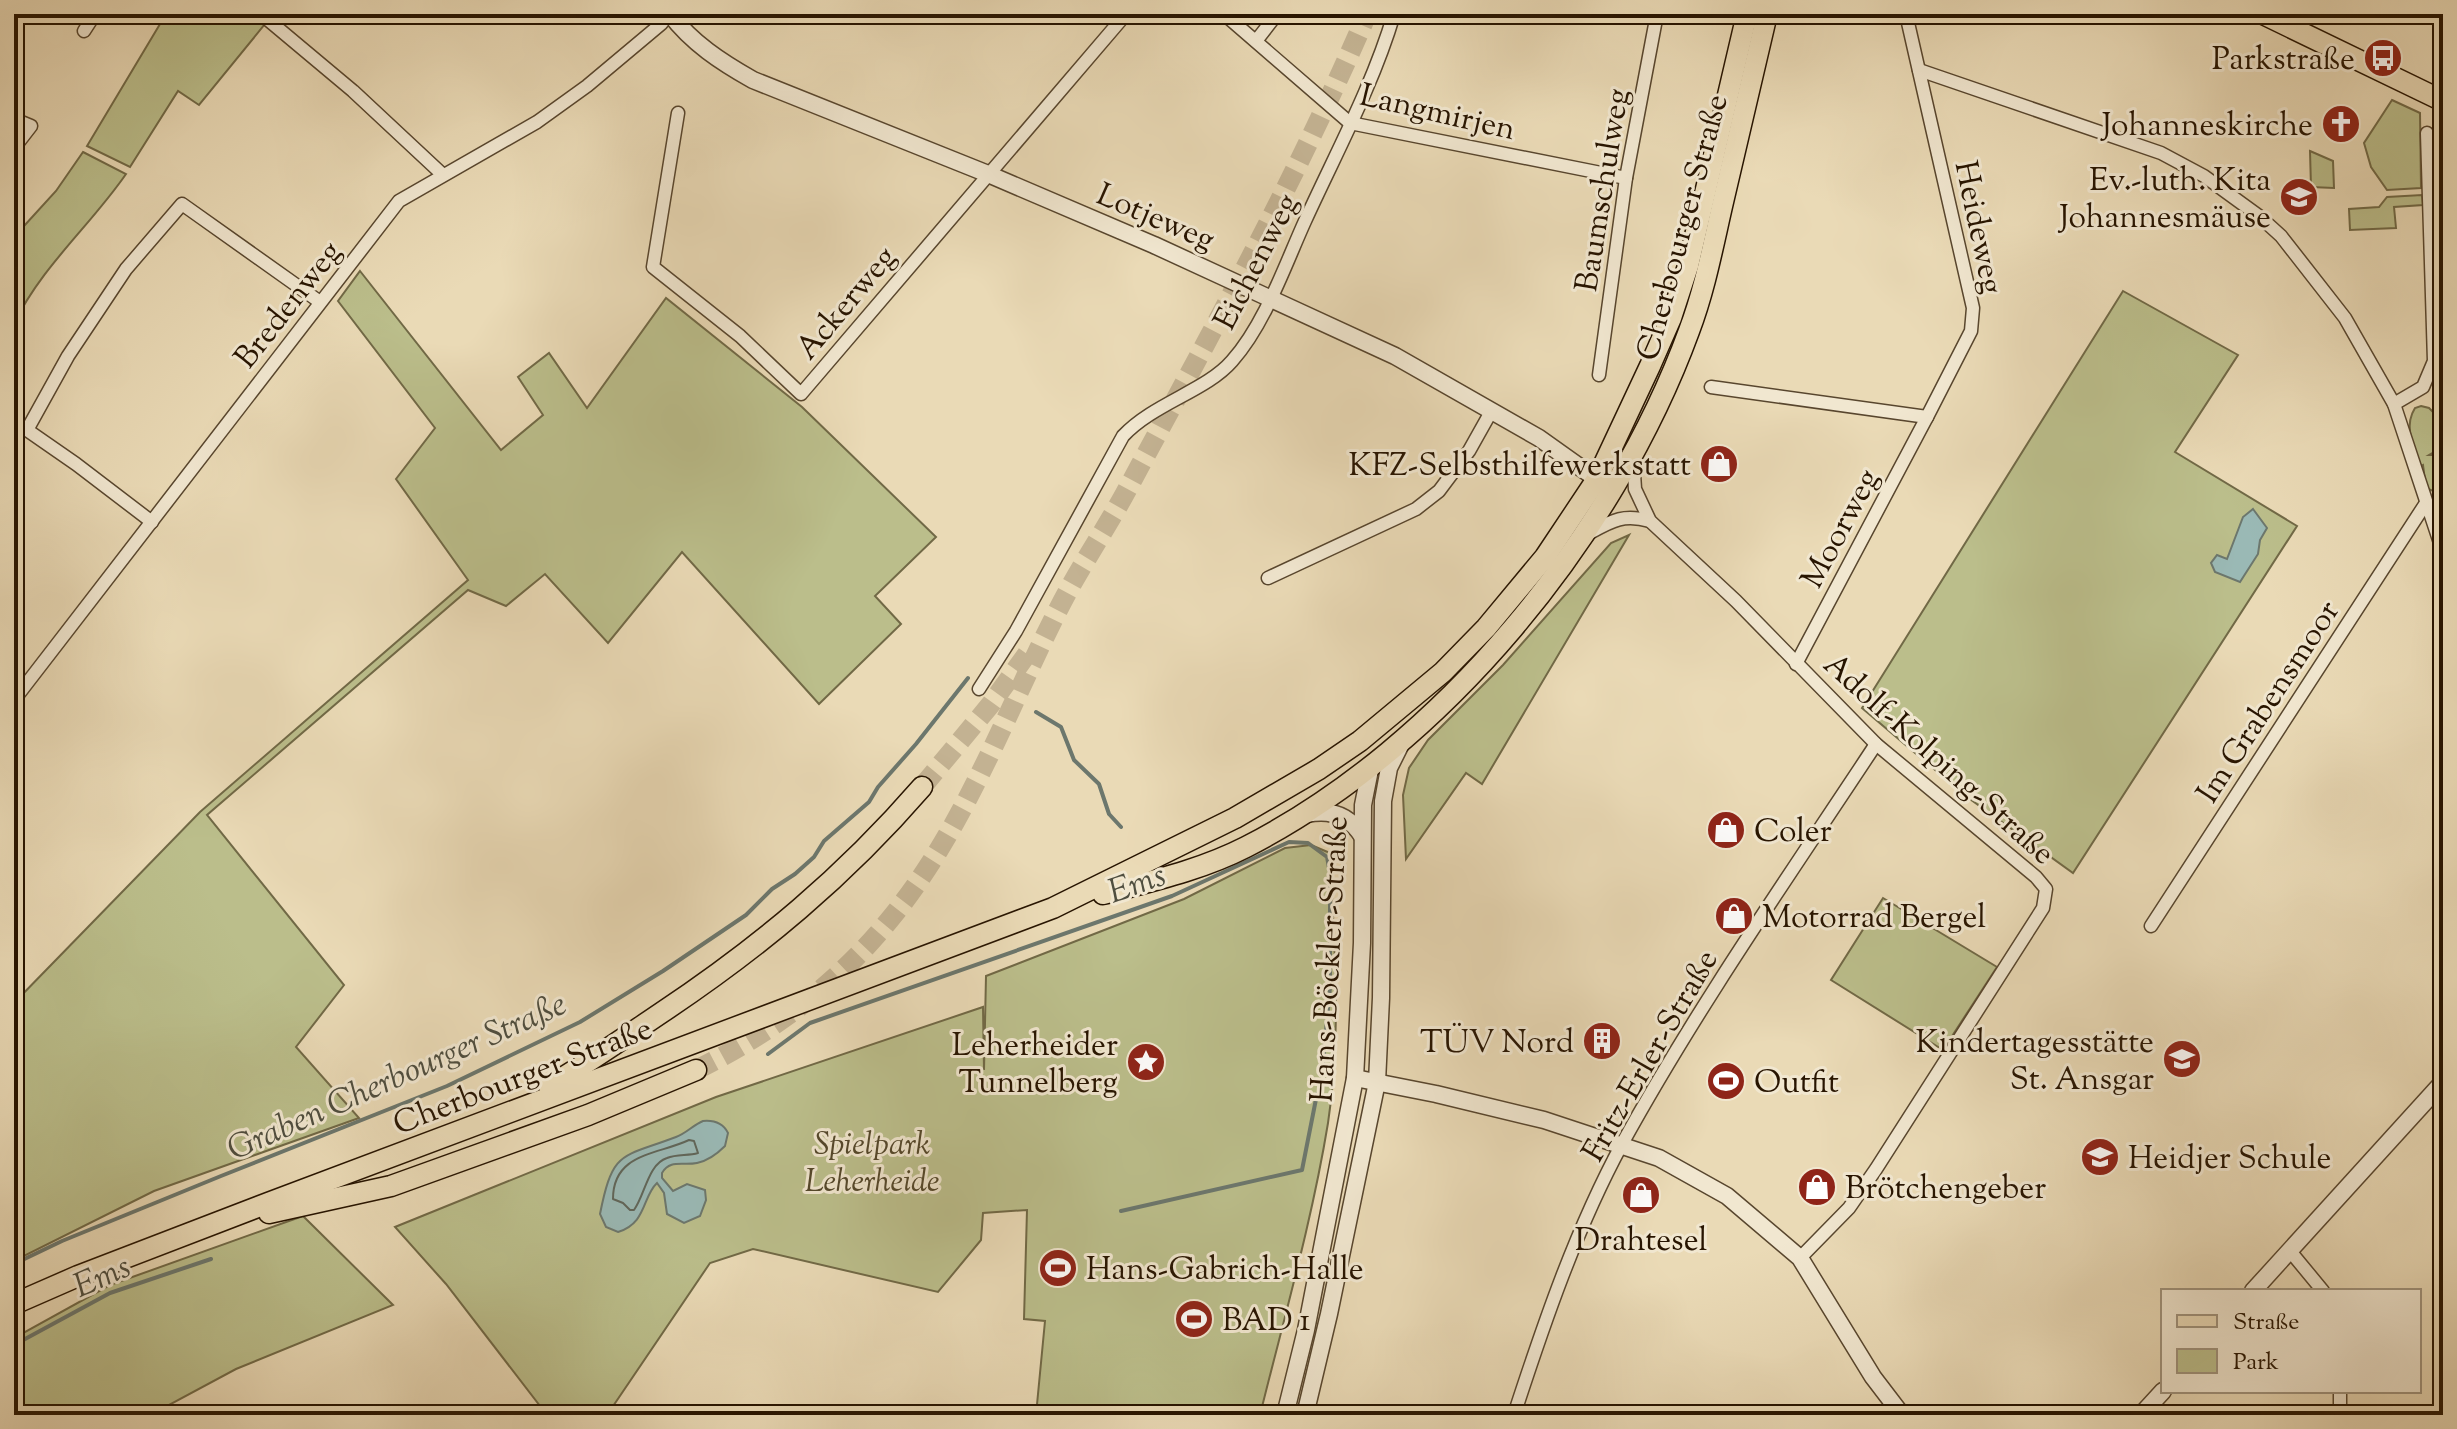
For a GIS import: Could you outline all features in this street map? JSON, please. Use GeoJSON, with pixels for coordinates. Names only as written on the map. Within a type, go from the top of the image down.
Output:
{"type":"FeatureCollection","features":[{"type":"Feature","properties":{"kind":"main road","name":"Cherbourger Straße"},"geometry":{"type":"LineString","coordinates":[[14,1304],[78,1276],[1053,908],[1196,869],[1244,848],[1307,814],[1414,729],[1496,650],[1582,537],[1671,318],[1688,266],[1747,14]]}},
{"type":"Feature","properties":{"kind":"main road","name":"Cherbourger Straße"},"geometry":{"type":"LineString","coordinates":[[1053,908],[1235,818],[1344,752],[1395,713],[1443,672],[1486,628],[1605,484],[1633,458],[1691,327],[1767,14]]}},
{"type":"Feature","properties":{"kind":"main road"},"geometry":{"type":"LineString","coordinates":[[2263,14],[2443,101]]}},
{"type":"Feature","properties":{"kind":"main road"},"geometry":{"type":"LineString","coordinates":[[1344,752],[1363,758],[1371,765],[1380,735],[1395,713]]}},
{"type":"Feature","properties":{"kind":"main road"},"geometry":{"type":"LineString","coordinates":[[501,1115],[590,1062],[759,945],[859,857],[922,787]]}},
{"type":"Feature","properties":{"kind":"main road"},"geometry":{"type":"LineString","coordinates":[[210,1226],[391,1186],[588,1115],[696,1070]]}},
{"type":"Feature","properties":{"kind":"street"},"geometry":{"type":"LineString","coordinates":[[84,31],[95,14]]}},
{"type":"Feature","properties":{"kind":"street"},"geometry":{"type":"LineString","coordinates":[[261,14],[353,91],[443,175]]}},
{"type":"Feature","properties":{"kind":"street","name":"Bredenweg"},"geometry":{"type":"LineString","coordinates":[[14,700],[399,201],[518,134],[579,92],[670,14]]}},
{"type":"Feature","properties":{"kind":"street","name":"Lotjeweg"},"geometry":{"type":"LineString","coordinates":[[670,14],[693,41],[753,80],[988,174],[1197,264],[1395,356],[1539,438],[1605,484]]}},
{"type":"Feature","properties":{"kind":"street","name":"Ackerweg"},"geometry":{"type":"LineString","coordinates":[[678,113],[653,267],[740,336],[801,394],[1126,14]]}},
{"type":"Feature","properties":{"kind":"street","name":"Langmirjen"},"geometry":{"type":"LineString","coordinates":[[1224,14],[1350,123],[1626,178]]}},
{"type":"Feature","properties":{"kind":"street"},"geometry":{"type":"LineString","coordinates":[[1256,41],[1277,14]]}},
{"type":"Feature","properties":{"kind":"street","name":"Eichenweg"},"geometry":{"type":"LineString","coordinates":[[979,689],[1016,631],[1123,436],[1146,415],[1213,376],[1232,361],[1270,298],[1350,123],[1394,14]]}},
{"type":"Feature","properties":{"kind":"street","name":"Baumschulweg"},"geometry":{"type":"LineString","coordinates":[[1599,375],[1626,178],[1657,14]]}},
{"type":"Feature","properties":{"kind":"street","name":"Heideweg"},"geometry":{"type":"LineString","coordinates":[[1906,14],[1973,308],[1971,331],[1927,417]]}},
{"type":"Feature","properties":{"kind":"street"},"geometry":{"type":"LineString","coordinates":[[1919,70],[2161,153],[2204,176],[2281,236],[2345,318],[2394,404],[2443,552]]}},
{"type":"Feature","properties":{"kind":"street"},"geometry":{"type":"LineString","coordinates":[[14,119],[31,126],[14,148]]}},
{"type":"Feature","properties":{"kind":"street"},"geometry":{"type":"LineString","coordinates":[[2394,404],[2423,387],[2434,361],[2427,133]]}},
{"type":"Feature","properties":{"kind":"street"},"geometry":{"type":"LineString","coordinates":[[152,522],[27,430],[68,356],[126,269],[182,204],[320,302]]}},
{"type":"Feature","properties":{"kind":"street"},"geometry":{"type":"LineString","coordinates":[[1711,387],[1927,417]]}},
{"type":"Feature","properties":{"kind":"street"},"geometry":{"type":"LineString","coordinates":[[1268,578],[1416,509],[1439,491],[1469,451],[1492,410]]}},
{"type":"Feature","properties":{"kind":"street","name":"Moorweg"},"geometry":{"type":"LineString","coordinates":[[1796,664],[1927,417]]}},
{"type":"Feature","properties":{"kind":"street","name":"Adolf-Kolping-Straße"},"geometry":{"type":"LineString","coordinates":[[1633,458],[1635,489],[1650,521],[1736,601],[1876,744],[2036,877],[2046,889],[2043,908],[1876,1169],[1849,1208],[1800,1258]]}},
{"type":"Feature","properties":{"kind":"street","name":"Im Grabensmoor"},"geometry":{"type":"LineString","coordinates":[[2151,926],[2426,503]]}},
{"type":"Feature","properties":{"kind":"street"},"geometry":{"type":"LineString","coordinates":[[1582,537],[1617,519],[1633,516],[1650,521]]}},
{"type":"Feature","properties":{"kind":"street","name":"Hans-Böckler-Straße"},"geometry":{"type":"LineString","coordinates":[[1305,1415],[1377,1082],[1385,786],[1398,749],[1414,729]]}},
{"type":"Feature","properties":{"kind":"street","name":"Fritz-Erler-Straße"},"geometry":{"type":"LineString","coordinates":[[1514,1415],[1563,1275],[1621,1146],[1726,972],[1876,744]]}},
{"type":"Feature","properties":{"kind":"street","name":"Hans-Böckler-Straße"},"geometry":{"type":"LineString","coordinates":[[1371,765],[1385,786]]}},
{"type":"Feature","properties":{"kind":"street","name":"Hans-Böckler-Straße"},"geometry":{"type":"LineString","coordinates":[[1285,1415],[1309,1315],[1355,1078],[1362,943],[1363,805],[1371,765]]}},
{"type":"Feature","properties":{"kind":"street"},"geometry":{"type":"LineString","coordinates":[[1307,814],[1330,812],[1341,816],[1356,826],[1362,836]]}},
{"type":"Feature","properties":{"kind":"street"},"geometry":{"type":"LineString","coordinates":[[1355,1078],[1531,1117],[1670,1163],[1727,1196],[1800,1258],[1873,1377],[1902,1415]]}},
{"type":"Feature","properties":{"kind":"street"},"geometry":{"type":"LineString","coordinates":[[2255,1289],[2443,1082]]}},
{"type":"Feature","properties":{"kind":"street"},"geometry":{"type":"LineString","coordinates":[[2290,1251],[2321,1289]]}},
{"type":"Feature","properties":{"kind":"street"},"geometry":{"type":"LineString","coordinates":[[1873,1377],[1890,1415]]}},
{"type":"Feature","properties":{"kind":"street"},"geometry":{"type":"LineString","coordinates":[[2141,1415],[2161,1393]]}},
{"type":"Feature","properties":{"kind":"street"},"geometry":{"type":"LineString","coordinates":[[2340,1393],[2340,1415]]}},
{"type":"Feature","properties":{"kind":"green space"},"geometry":{"type":"Polygon","coordinates":[[[166,14],[252,14],[265,24],[199,105],[178,91],[130,167],[87,146],[166,14]]]}},
{"type":"Feature","properties":{"kind":"green space"},"geometry":{"type":"Polygon","coordinates":[[[2392,100],[2420,113],[2421,188],[2387,190],[2371,167],[2364,143],[2392,100]]]}},
{"type":"Feature","properties":{"kind":"green space"},"geometry":{"type":"Polygon","coordinates":[[[2310,151],[2333,161],[2334,188],[2311,187],[2310,151]]]}},
{"type":"Feature","properties":{"kind":"green space"},"geometry":{"type":"Polygon","coordinates":[[[83,152],[126,174],[52,265],[14,324],[14,237],[56,191],[83,152]]]}},
{"type":"Feature","properties":{"kind":"green space"},"geometry":{"type":"Polygon","coordinates":[[[2422,195],[2423,205],[2394,207],[2396,228],[2350,230],[2349,209],[2379,207],[2387,197],[2422,195]]]}},
{"type":"Feature","properties":{"kind":"green space"},"geometry":{"type":"Polygon","coordinates":[[[360,271],[501,450],[543,415],[518,377],[549,353],[587,408],[666,298],[802,407],[936,537],[875,596],[901,624],[819,704],[682,552],[608,643],[545,574],[506,606],[468,590],[207,815],[344,985],[296,1047],[359,1118],[154,1191],[14,1261],[14,1003],[200,812],[468,580],[396,479],[435,428],[338,301],[360,271]]]}},
{"type":"Feature","properties":{"kind":"green space"},"geometry":{"type":"Polygon","coordinates":[[[2123,291],[2238,355],[2175,452],[2297,526],[2073,873],[1967,797],[1862,708],[2123,291]]]}},
{"type":"Feature","properties":{"kind":"green space"},"geometry":{"type":"Polygon","coordinates":[[[2421,406],[2434,413],[2434,452],[2429,455],[2435,455],[2437,459],[2441,487],[2433,491],[2426,488],[2423,465],[2415,452],[2410,430],[2415,408],[2421,406]]]}},
{"type":"Feature","properties":{"kind":"green space"},"geometry":{"type":"Polygon","coordinates":[[[1629,535],[1482,784],[1466,773],[1406,859],[1403,795],[1409,768],[1428,740],[1503,665],[1611,543],[1629,535]]]}},
{"type":"Feature","properties":{"kind":"green space","name":"Spielpark Leherheide"},"geometry":{"type":"Polygon","coordinates":[[[1311,845],[1330,853],[1336,988],[1335,1056],[1328,1123],[1314,1196],[1260,1415],[1036,1415],[1045,1321],[1024,1319],[1027,1210],[983,1213],[981,1240],[938,1292],[753,1249],[710,1263],[607,1415],[547,1415],[446,1284],[395,1227],[716,1097],[983,1007],[984,1070],[986,976],[1184,899],[1285,848],[1311,845]]]}},
{"type":"Feature","properties":{"kind":"green space"},"geometry":{"type":"Polygon","coordinates":[[[1883,898],[1997,967],[1943,1050],[1831,980],[1883,898]]]}},
{"type":"Feature","properties":{"kind":"green space"},"geometry":{"type":"Polygon","coordinates":[[[303,1216],[393,1305],[236,1369],[165,1407],[171,1415],[14,1415],[14,1338],[110,1285],[303,1216]]]}},
{"type":"Feature","properties":{"kind":"water"},"geometry":{"type":"Polygon","coordinates":[[[2253,509],[2267,528],[2260,540],[2258,554],[2240,582],[2215,572],[2211,563],[2217,555],[2227,559],[2243,517],[2253,509]]]}},
{"type":"Feature","properties":{"kind":"water"},"geometry":{"type":"Polygon","coordinates":[[[703,1121],[724,1127],[728,1133],[725,1146],[705,1160],[673,1164],[662,1173],[662,1178],[673,1191],[687,1184],[705,1190],[706,1200],[700,1216],[684,1223],[667,1214],[664,1193],[657,1183],[634,1223],[618,1232],[606,1227],[600,1214],[610,1178],[622,1159],[680,1135],[703,1121]]]}},
{"type":"Feature","properties":{"kind":"waterway","name":"Graben Cherbourger Straße"},"geometry":{"type":"LineString","coordinates":[[14,1264],[62,1241],[447,1086],[580,1022],[746,915],[772,889],[795,874],[814,857],[824,841],[869,802],[968,678]]}},
{"type":"Feature","properties":{"kind":"waterway","name":"Graben Cherbourger Straße"},"geometry":{"type":"LineString","coordinates":[[1036,712],[1061,727],[1074,760],[1099,784],[1109,814],[1121,827]]}},
{"type":"Feature","properties":{"kind":"waterway","name":"Ems"},"geometry":{"type":"LineString","coordinates":[[768,1054],[810,1023],[1172,896],[1289,842],[1308,843],[1327,857],[1330,873],[1330,987],[1323,1063]]}},
{"type":"Feature","properties":{"kind":"waterway","name":"Ems"},"geometry":{"type":"LineString","coordinates":[[1121,1211],[1302,1170],[1317,1094]]}},
{"type":"Feature","properties":{"kind":"waterway","name":"Ems"},"geometry":{"type":"LineString","coordinates":[[14,1345],[110,1293],[211,1259]]}},
{"type":"Feature","properties":{"kind":"tunnel"},"geometry":{"type":"LineString","coordinates":[[696,1070],[751,1040],[826,985],[870,942],[918,883],[963,808],[1066,594],[1128,488],[1253,254],[1367,14]]}},
{"type":"Feature","properties":{"kind":"tunnel"},"geometry":{"type":"LineString","coordinates":[[922,787],[991,704],[1027,654]]}},
{"type":"Feature","properties":{"kind":"place","name":"Parkstraße"},"geometry":{"type":"Point","coordinates":[2383,58]}},
{"type":"Feature","properties":{"kind":"place","name":"Johanneskirche"},"geometry":{"type":"Point","coordinates":[2341,124]}},
{"type":"Feature","properties":{"kind":"place","name":"Ev.-luth. Kita Johannesmäuse"},"geometry":{"type":"Point","coordinates":[2299,197]}},
{"type":"Feature","properties":{"kind":"place","name":"KFZ-Selbsthilfewerkstatt"},"geometry":{"type":"Point","coordinates":[1719,464]}},
{"type":"Feature","properties":{"kind":"place","name":"Coler"},"geometry":{"type":"Point","coordinates":[1726,830]}},
{"type":"Feature","properties":{"kind":"place","name":"Motorrad Bergel"},"geometry":{"type":"Point","coordinates":[1734,916]}},
{"type":"Feature","properties":{"kind":"place","name":"TÜV Nord"},"geometry":{"type":"Point","coordinates":[1602,1041]}},
{"type":"Feature","properties":{"kind":"place","name":"Kindertagesstätte St. Ansgar"},"geometry":{"type":"Point","coordinates":[2182,1059]}},
{"type":"Feature","properties":{"kind":"place","name":"Leherheider Tunnelberg"},"geometry":{"type":"Point","coordinates":[1146,1062]}},
{"type":"Feature","properties":{"kind":"place","name":"Outfit"},"geometry":{"type":"Point","coordinates":[1726,1081]}},
{"type":"Feature","properties":{"kind":"place","name":"Heidjer Schule"},"geometry":{"type":"Point","coordinates":[2100,1157]}},
{"type":"Feature","properties":{"kind":"place","name":"Brötchengeber"},"geometry":{"type":"Point","coordinates":[1817,1187]}},
{"type":"Feature","properties":{"kind":"place","name":"Drahtesel"},"geometry":{"type":"Point","coordinates":[1641,1195]}},
{"type":"Feature","properties":{"kind":"place","name":"Hans-Gabrich-Halle"},"geometry":{"type":"Point","coordinates":[1058,1268]}},
{"type":"Feature","properties":{"kind":"place","name":"BAD 1"},"geometry":{"type":"Point","coordinates":[1194,1319]}}]}
